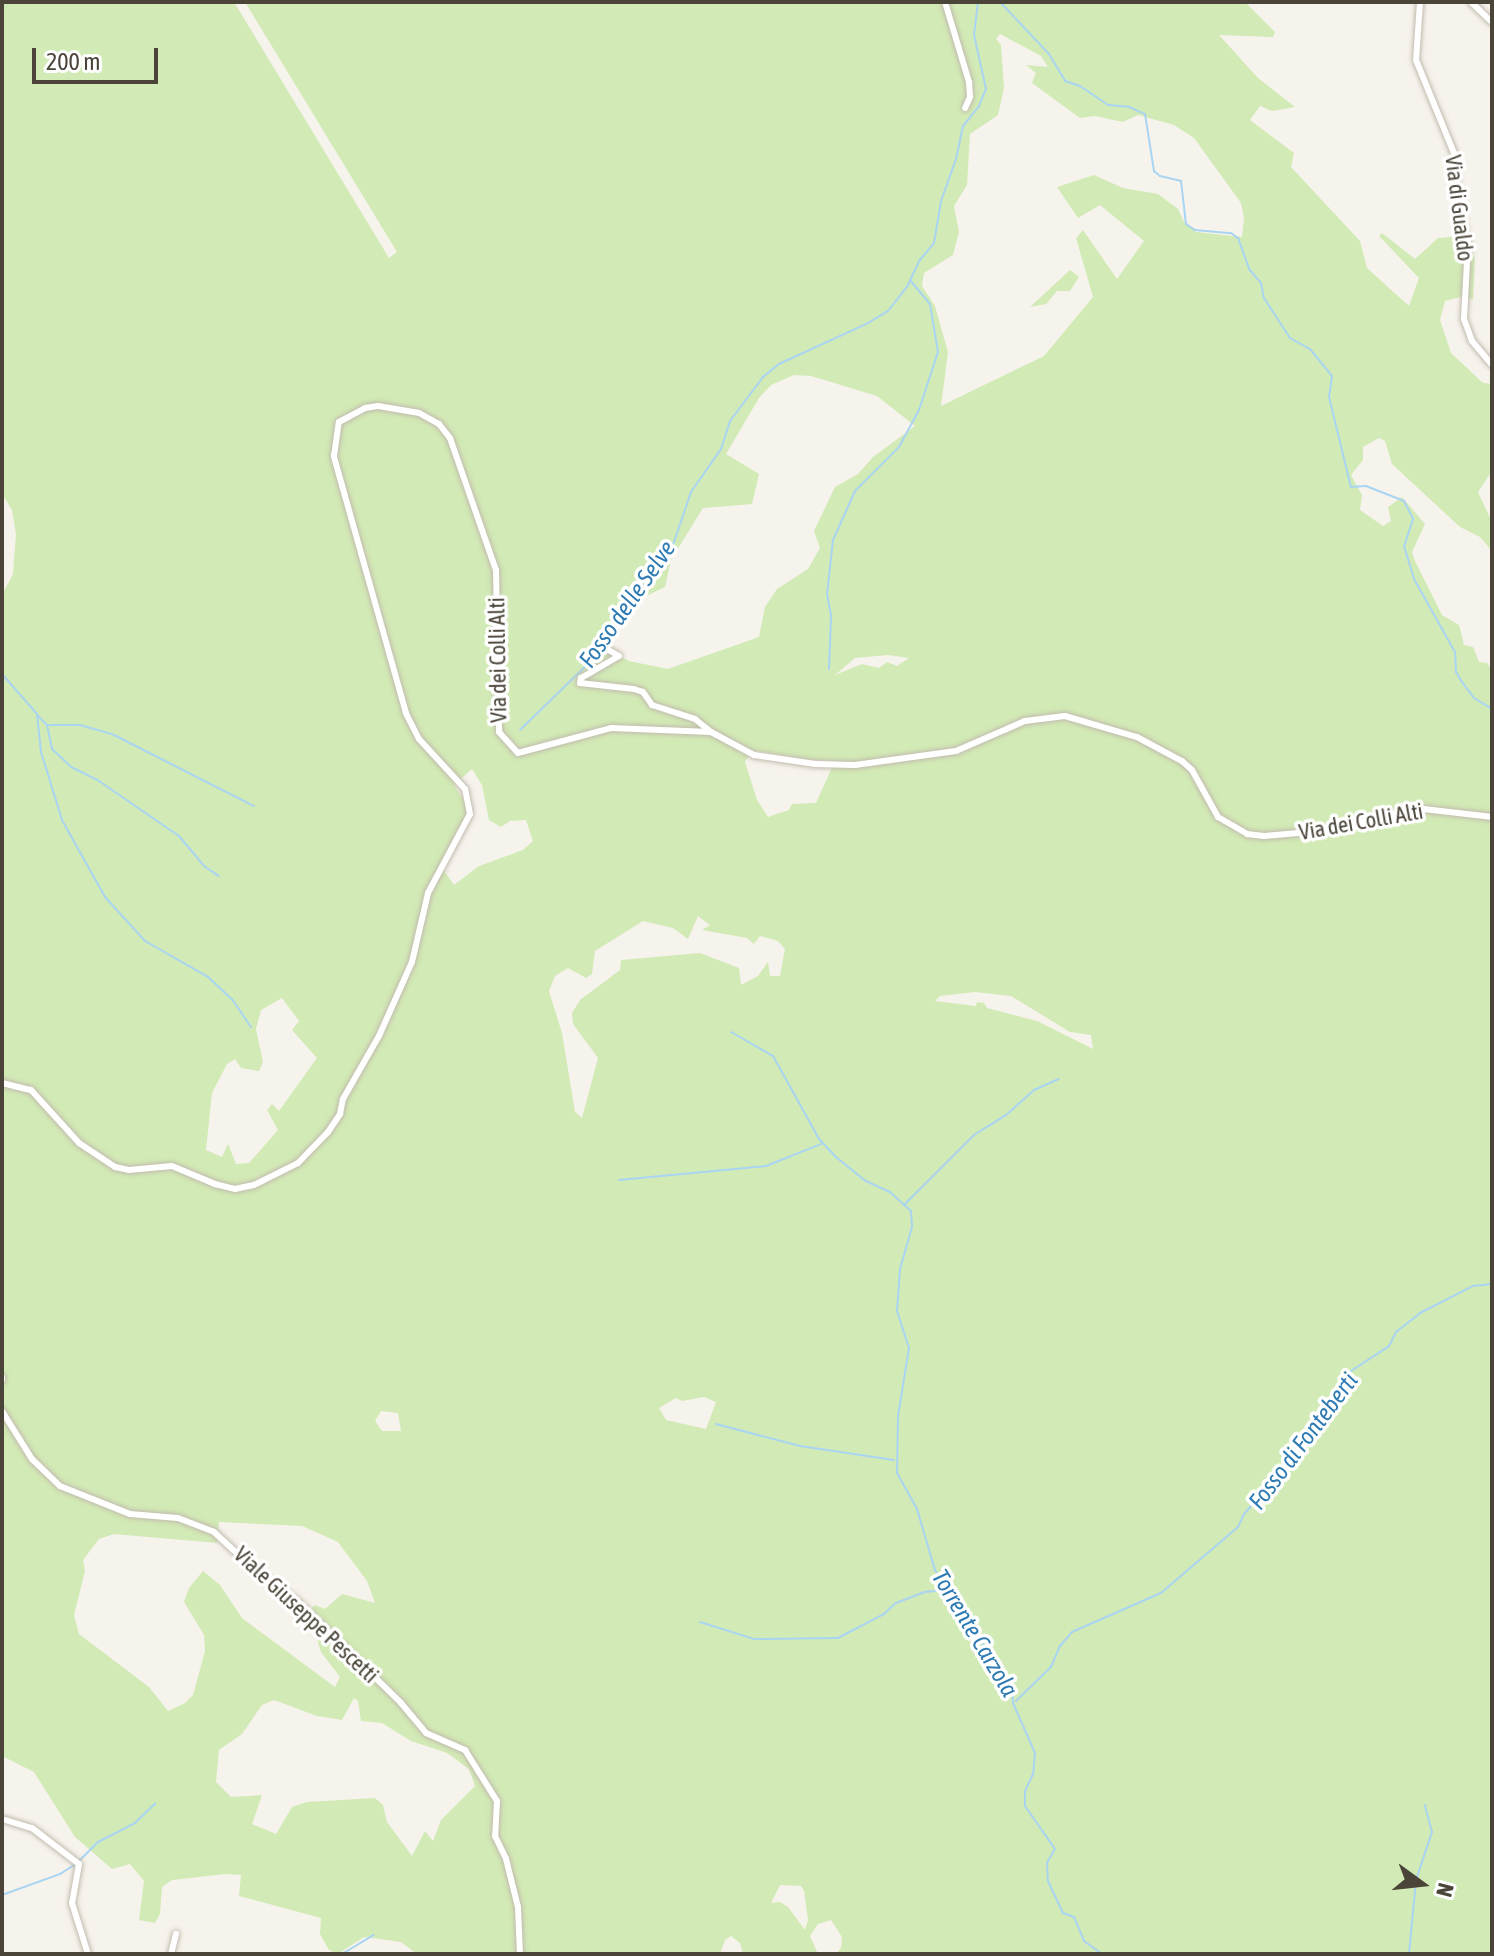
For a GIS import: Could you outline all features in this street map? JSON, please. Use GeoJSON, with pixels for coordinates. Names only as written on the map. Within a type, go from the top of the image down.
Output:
{"type":"FeatureCollection","features":[{"type":"Feature","properties":{"kind":"street"},"geometry":{"type":"LineString","coordinates":[[945,2],[969,82],[970,97],[965,108]]}},
{"type":"Feature","properties":{"kind":"street","name":"Via di Gualdo"},"geometry":{"type":"LineString","coordinates":[[1420,2],[1415,56],[1454,153],[1458,204],[1468,244],[1464,319],[1472,341],[1492,365]]}},
{"type":"Feature","properties":{"kind":"street"},"geometry":{"type":"LineString","coordinates":[[1471,2],[1492,22]]}},
{"type":"Feature","properties":{"kind":"street","name":"Via dei Colli Alti"},"geometry":{"type":"LineString","coordinates":[[2,1083],[31,1090],[79,1143],[115,1167],[129,1170],[172,1166],[235,1189],[254,1185],[298,1163],[319,1137],[328,1132],[340,1114],[343,1099],[379,1036],[417,949],[428,893],[470,814],[465,789],[419,739],[406,713],[334,456],[339,422],[365,408],[389,406],[432,419],[450,438],[496,570],[499,732],[511,749],[527,752],[611,728],[711,732],[754,755],[815,764],[855,765],[956,751],[1025,721],[1065,716],[1137,737],[1182,761],[1192,770],[1218,817],[1247,834],[1264,836],[1333,830],[1415,808],[1492,817]]}},
{"type":"Feature","properties":{"kind":"street"},"geometry":{"type":"LineString","coordinates":[[605,648],[619,656],[578,682],[643,692],[652,705],[695,719],[711,732]]}},
{"type":"Feature","properties":{"kind":"street","name":"Viale Giuseppe Pescetti"},"geometry":{"type":"LineString","coordinates":[[2,1411],[27,1453],[60,1486],[130,1514],[178,1518],[214,1532],[256,1571],[297,1601],[401,1703],[426,1733],[465,1750],[497,1801],[495,1836],[506,1859],[518,1907],[520,1954]]}},
{"type":"Feature","properties":{"kind":"street"},"geometry":{"type":"LineString","coordinates":[[2,1819],[32,1828],[78,1863],[72,1903],[88,1954]]}},
{"type":"Feature","properties":{"kind":"street"},"geometry":{"type":"LineString","coordinates":[[171,1954],[176,1934]]}},
{"type":"Feature","properties":{"kind":"green space"},"geometry":{"type":"Polygon","coordinates":[[[2,2],[234,2],[389,258],[397,252],[245,2],[1245,2],[1275,32],[1273,37],[1219,35],[1258,78],[1295,107],[1272,111],[1260,106],[1250,120],[1294,153],[1291,167],[1360,241],[1367,268],[1409,306],[1419,278],[1379,236],[1382,233],[1415,259],[1438,238],[1464,236],[1475,258],[1473,299],[1461,297],[1445,301],[1440,320],[1451,353],[1483,383],[1492,384],[1492,471],[1478,492],[1492,522],[1492,551],[1480,537],[1460,527],[1392,464],[1385,441],[1379,438],[1363,447],[1363,460],[1351,475],[1362,495],[1360,510],[1383,526],[1391,521],[1388,507],[1402,497],[1425,524],[1412,552],[1415,561],[1442,615],[1459,625],[1464,645],[1473,647],[1479,662],[1487,663],[1492,670],[1492,1954],[836,1954],[841,1948],[842,1937],[831,1920],[818,1924],[810,1936],[818,1954],[743,1954],[740,1943],[731,1936],[725,1940],[720,1954],[417,1954],[401,1942],[364,1937],[338,1954],[329,1950],[320,1934],[321,1918],[239,1896],[241,1875],[225,1874],[172,1880],[162,1887],[160,1914],[155,1923],[139,1920],[144,1881],[130,1864],[112,1869],[75,1837],[34,1772],[2,1756],[2,595],[13,574],[16,534],[12,510],[2,494],[2,2]],[[1000,34],[996,39],[1001,45],[1004,88],[998,115],[970,134],[967,185],[954,206],[959,232],[953,255],[924,273],[922,286],[935,306],[948,352],[941,406],[1044,356],[1093,297],[1076,238],[1083,230],[1117,279],[1144,241],[1100,205],[1078,218],[1057,187],[1094,175],[1123,188],[1158,194],[1178,209],[1184,222],[1196,232],[1242,237],[1244,218],[1241,203],[1194,138],[1174,125],[1138,115],[1123,122],[1095,116],[1080,118],[1032,83],[1036,73],[1026,65],[1048,67],[1041,56],[1000,34]],[[794,375],[771,385],[759,398],[726,454],[759,474],[752,504],[703,508],[671,560],[665,587],[646,596],[617,629],[607,650],[629,661],[668,669],[759,637],[765,607],[777,589],[808,569],[820,548],[814,531],[835,487],[858,474],[873,457],[915,426],[877,396],[811,376],[794,375]],[[888,655],[855,658],[835,675],[862,664],[879,668],[887,662],[897,666],[909,658],[888,655]],[[752,750],[745,762],[757,800],[768,817],[789,810],[792,804],[816,803],[835,761],[752,750]],[[472,769],[454,785],[467,805],[465,819],[440,865],[454,885],[479,866],[523,850],[533,841],[526,820],[510,821],[501,827],[489,820],[482,785],[472,769]],[[698,916],[688,939],[673,928],[643,921],[595,951],[592,974],[586,978],[568,968],[555,976],[549,991],[562,1033],[575,1112],[582,1118],[598,1058],[573,1024],[572,1013],[580,1000],[620,970],[621,960],[700,953],[739,968],[741,985],[758,976],[768,962],[770,976],[780,976],[785,949],[778,941],[760,936],[754,944],[747,938],[702,930],[710,925],[698,916]],[[975,992],[940,996],[935,1001],[976,1006],[977,1002],[984,1003],[987,1008],[1037,1021],[1093,1049],[1091,1035],[1070,1032],[1011,996],[975,992]],[[282,998],[261,1010],[256,1029],[263,1062],[259,1071],[241,1068],[235,1059],[227,1064],[212,1093],[206,1150],[222,1157],[228,1144],[236,1164],[249,1163],[278,1130],[267,1110],[272,1104],[279,1111],[317,1058],[292,1030],[299,1021],[282,998]],[[704,1397],[682,1401],[676,1398],[659,1408],[666,1420],[706,1429],[716,1402],[704,1397]],[[381,1411],[375,1421],[382,1431],[401,1431],[398,1413],[381,1411]],[[219,1522],[217,1543],[114,1534],[99,1539],[83,1560],[85,1571],[74,1615],[79,1634],[149,1687],[168,1711],[185,1703],[193,1695],[205,1651],[204,1635],[184,1602],[189,1588],[203,1571],[220,1585],[242,1618],[335,1687],[340,1677],[321,1652],[315,1632],[302,1617],[315,1605],[325,1609],[342,1594],[375,1603],[367,1581],[338,1542],[302,1526],[219,1522]],[[354,1698],[342,1720],[317,1716],[274,1700],[262,1705],[242,1734],[219,1750],[216,1782],[231,1797],[262,1795],[252,1824],[276,1834],[292,1807],[307,1802],[375,1798],[383,1805],[387,1822],[412,1856],[425,1831],[433,1841],[441,1820],[475,1786],[469,1769],[447,1753],[411,1741],[382,1723],[361,1721],[358,1701],[354,1698]],[[780,1885],[771,1903],[780,1902],[788,1907],[805,1930],[808,1920],[801,1886],[780,1885]]]}},
{"type":"Feature","properties":{"kind":"green space"},"geometry":{"type":"Polygon","coordinates":[[[1070,270],[1079,277],[1070,291],[1057,291],[1046,304],[1030,307],[1070,270]]]}},
{"type":"Feature","properties":{"kind":"waterway","name":"Fosso delle Selve"},"geometry":{"type":"LineString","coordinates":[[520,730],[589,663],[674,542],[691,492],[721,449],[730,421],[763,377],[779,364],[888,311],[907,287],[919,261],[934,243],[941,201],[956,159],[963,126],[979,106],[986,89],[974,35],[978,2]]}},
{"type":"Feature","properties":{"kind":"waterway"},"geometry":{"type":"LineString","coordinates":[[1000,2],[1049,54],[1065,81],[1080,86],[1108,105],[1129,107],[1145,114],[1154,171],[1160,176],[1181,181],[1186,224],[1195,230],[1231,233],[1238,238],[1249,269],[1261,283],[1264,298],[1290,338],[1310,349],[1332,376],[1329,397],[1351,487],[1366,486],[1404,501],[1413,519],[1404,546],[1414,579],[1455,652],[1456,672],[1474,698],[1492,709]]}},
{"type":"Feature","properties":{"kind":"waterway"},"geometry":{"type":"LineString","coordinates":[[829,669],[831,616],[827,594],[833,540],[855,491],[899,447],[919,410],[938,352],[930,304],[910,280]]}},
{"type":"Feature","properties":{"kind":"waterway"},"geometry":{"type":"LineString","coordinates":[[2,674],[37,714],[41,752],[62,820],[105,897],[145,941],[208,977],[232,999],[251,1027]]}},
{"type":"Feature","properties":{"kind":"waterway"},"geometry":{"type":"LineString","coordinates":[[37,715],[47,725],[52,749],[71,767],[96,779],[179,836],[204,866],[219,876]]}},
{"type":"Feature","properties":{"kind":"waterway"},"geometry":{"type":"LineString","coordinates":[[49,725],[80,725],[114,735],[254,806]]}},
{"type":"Feature","properties":{"kind":"waterway","name":"Torrente Carzola"},"geometry":{"type":"LineString","coordinates":[[731,1032],[773,1056],[819,1139],[836,1157],[866,1181],[890,1192],[911,1211],[912,1227],[900,1269],[897,1311],[909,1348],[898,1416],[897,1473],[917,1509],[935,1570],[1012,1688],[1013,1703],[1035,1753],[1033,1774],[1025,1791],[1025,1806],[1055,1849],[1047,1863],[1048,1881],[1063,1913],[1074,1917],[1084,1941],[1102,1954]]}},
{"type":"Feature","properties":{"kind":"waterway"},"geometry":{"type":"LineString","coordinates":[[904,1205],[974,1135],[1005,1116],[1034,1090],[1059,1079]]}},
{"type":"Feature","properties":{"kind":"waterway"},"geometry":{"type":"LineString","coordinates":[[619,1180],[766,1166],[821,1144]]}},
{"type":"Feature","properties":{"kind":"waterway","name":"Fosso di Fonteberti"},"geometry":{"type":"LineString","coordinates":[[1016,1701],[1051,1667],[1060,1646],[1072,1632],[1161,1593],[1238,1527],[1244,1514],[1300,1450],[1335,1390],[1351,1371],[1389,1346],[1396,1332],[1420,1313],[1473,1286],[1492,1284]]}},
{"type":"Feature","properties":{"kind":"waterway"},"geometry":{"type":"LineString","coordinates":[[716,1424],[800,1446],[894,1460]]}},
{"type":"Feature","properties":{"kind":"waterway"},"geometry":{"type":"LineString","coordinates":[[700,1622],[754,1639],[838,1638],[884,1614],[896,1603],[924,1592],[947,1590]]}},
{"type":"Feature","properties":{"kind":"waterway"},"geometry":{"type":"LineString","coordinates":[[80,1860],[98,1842],[135,1823],[155,1804]]}},
{"type":"Feature","properties":{"kind":"waterway"},"geometry":{"type":"LineString","coordinates":[[1409,1954],[1416,1880],[1432,1832],[1425,1805]]}},
{"type":"Feature","properties":{"kind":"waterway"},"geometry":{"type":"LineString","coordinates":[[2,1895],[60,1874],[76,1864]]}},
{"type":"Feature","properties":{"kind":"waterway"},"geometry":{"type":"LineString","coordinates":[[342,1954],[374,1935]]}}]}
